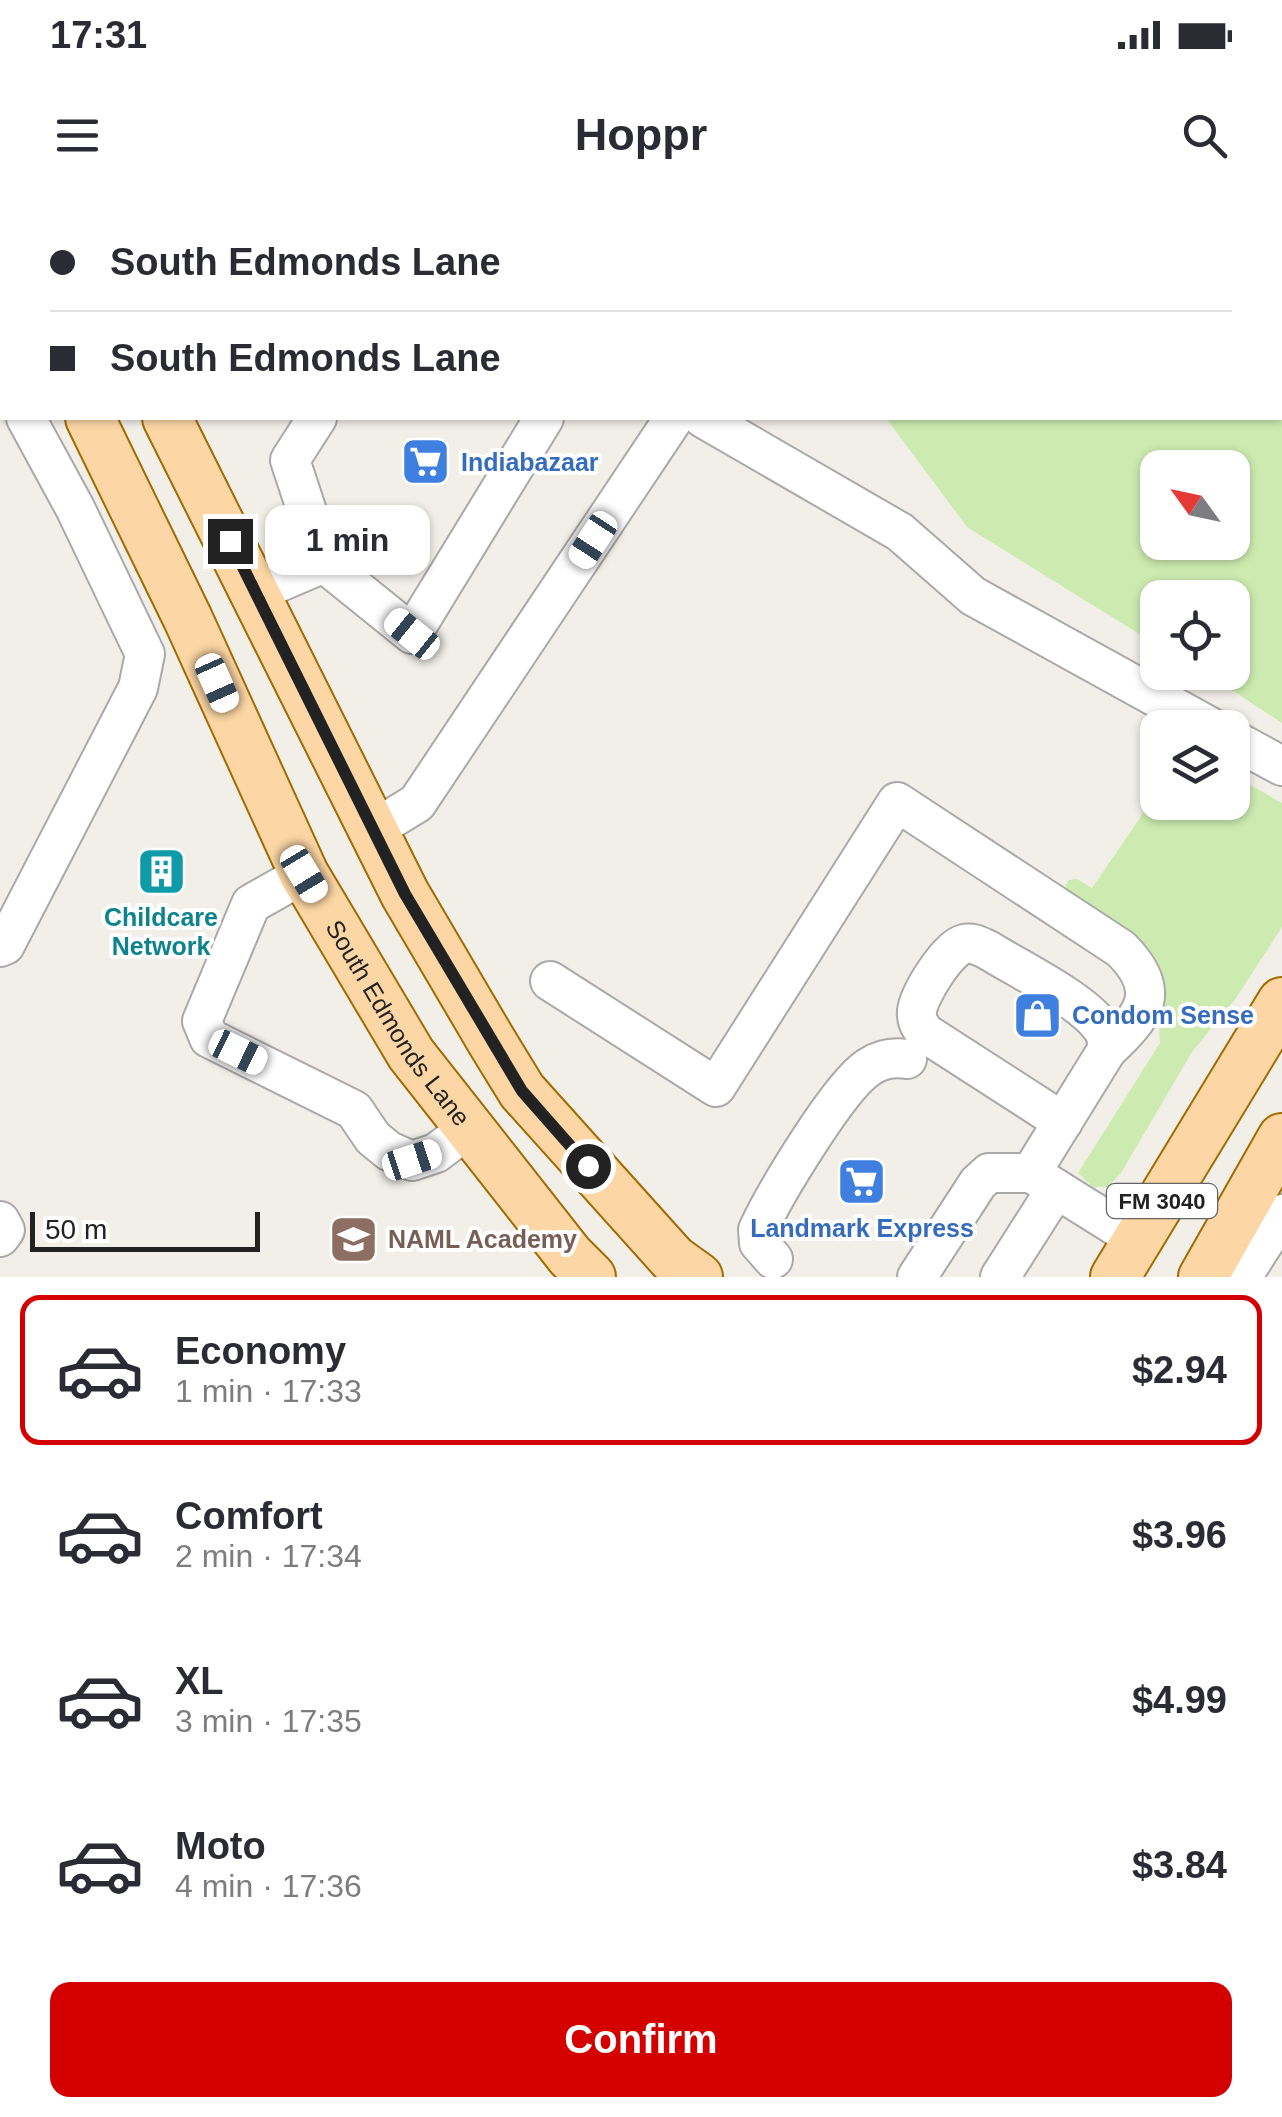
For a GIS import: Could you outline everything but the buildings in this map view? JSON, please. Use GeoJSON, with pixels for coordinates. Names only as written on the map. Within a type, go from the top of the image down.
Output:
{"type":"FeatureCollection","features":[{"type":"Feature","properties":{"kind":"main road","name":"South Edmonds Lane"},"geometry":{"type":"LineString","coordinates":[[91,420],[188,619],[304,874],[411,1054],[570,1256],[591,1277]]}},
{"type":"Feature","properties":{"kind":"main road"},"geometry":{"type":"LineString","coordinates":[[168,420],[405,894],[522,1091],[674,1259],[698,1277]]}},
{"type":"Feature","properties":{"kind":"main road"},"geometry":{"type":"LineString","coordinates":[[188,619],[254,592]]}},
{"type":"Feature","properties":{"kind":"main road","name":"FM 3040"},"geometry":{"type":"LineString","coordinates":[[1126,1259],[1282,1002]]}},
{"type":"Feature","properties":{"kind":"main road"},"geometry":{"type":"LineString","coordinates":[[468,1129],[522,1091]]}},
{"type":"Feature","properties":{"kind":"main road","name":"FM 3040"},"geometry":{"type":"LineString","coordinates":[[1203,1277],[1282,1138]]}},
{"type":"Feature","properties":{"kind":"lane"},"geometry":{"type":"LineString","coordinates":[[0,947],[6,945],[138,688],[146,654],[76,508],[27,420]]}},
{"type":"Feature","properties":{"kind":"lane"},"geometry":{"type":"LineString","coordinates":[[316,420],[290,460],[324,563],[412,634],[543,420]]}},
{"type":"Feature","properties":{"kind":"lane"},"geometry":{"type":"LineString","coordinates":[[372,830],[418,803],[673,420]]}},
{"type":"Feature","properties":{"kind":"lane"},"geometry":{"type":"LineString","coordinates":[[706,420],[900,532],[974,596],[1180,710]]}},
{"type":"Feature","properties":{"kind":"lane"},"geometry":{"type":"LineString","coordinates":[[254,592],[324,563]]}},
{"type":"Feature","properties":{"kind":"lane"},"geometry":{"type":"LineString","coordinates":[[1250,749],[1282,766]]}},
{"type":"Feature","properties":{"kind":"lane"},"geometry":{"type":"LineString","coordinates":[[550,982],[716,1087],[898,802],[1121,949],[1138,966],[1146,986],[1144,1008],[1133,1026],[1107,1050],[1063,1122],[1044,1181],[1000,1277]]}},
{"type":"Feature","properties":{"kind":"lane"},"geometry":{"type":"LineString","coordinates":[[304,874],[251,904],[202,1021],[209,1038],[354,1110],[373,1138],[389,1151],[412,1160],[436,1153],[468,1129]]}},
{"type":"Feature","properties":{"kind":"lane"},"geometry":{"type":"LineString","coordinates":[[1063,1122],[926,1034],[918,1023],[919,1001],[942,962],[960,944],[988,950],[1083,1009],[1107,1037],[1107,1050]]}},
{"type":"Feature","properties":{"kind":"lane"},"geometry":{"type":"LineString","coordinates":[[775,1271],[759,1242],[758,1230],[842,1094],[870,1066],[894,1058],[907,1059]]}},
{"type":"Feature","properties":{"kind":"lane"},"geometry":{"type":"LineString","coordinates":[[918,1277],[978,1183],[989,1173],[1044,1181],[1126,1259]]}},
{"type":"Feature","properties":{"kind":"lane"},"geometry":{"type":"LineString","coordinates":[[1242,1277],[1282,1214]]}},
{"type":"Feature","properties":{"kind":"green space"},"geometry":{"type":"Polygon","coordinates":[[[887,420],[1282,420],[1282,723],[1232,690],[1250,690],[1250,580],[1140,580],[1140,634],[967,527],[887,420]]]}},
{"type":"Feature","properties":{"kind":"green space"},"geometry":{"type":"Polygon","coordinates":[[[1250,785],[1282,803],[1282,927],[1236,998],[1192,1052],[1121,1173],[1108,1187],[1093,1187],[1078,1173],[1160,1043],[1163,987],[1161,970],[1143,942],[1065,886],[1069,880],[1077,879],[1092,888],[1140,818],[1250,820],[1250,785]]]}},
{"type":"Feature","properties":{"kind":"place","name":"Indiabazaar"},"geometry":{"type":"Point","coordinates":[426,462]}},
{"type":"Feature","properties":{"kind":"place","name":"Childcare Network"},"geometry":{"type":"Point","coordinates":[161,871]}},
{"type":"Feature","properties":{"kind":"place","name":"Condom Sense"},"geometry":{"type":"Point","coordinates":[1037,1015]}},
{"type":"Feature","properties":{"kind":"place","name":"Landmark Express"},"geometry":{"type":"Point","coordinates":[862,1182]}},
{"type":"Feature","properties":{"kind":"place","name":"NAML Academy"},"geometry":{"type":"Point","coordinates":[353,1239]}},
{"type":"Feature","properties":{"kind":"route"},"geometry":{"type":"LineString","coordinates":[[230,541],[405,894],[522,1091],[588,1166]]}}]}
